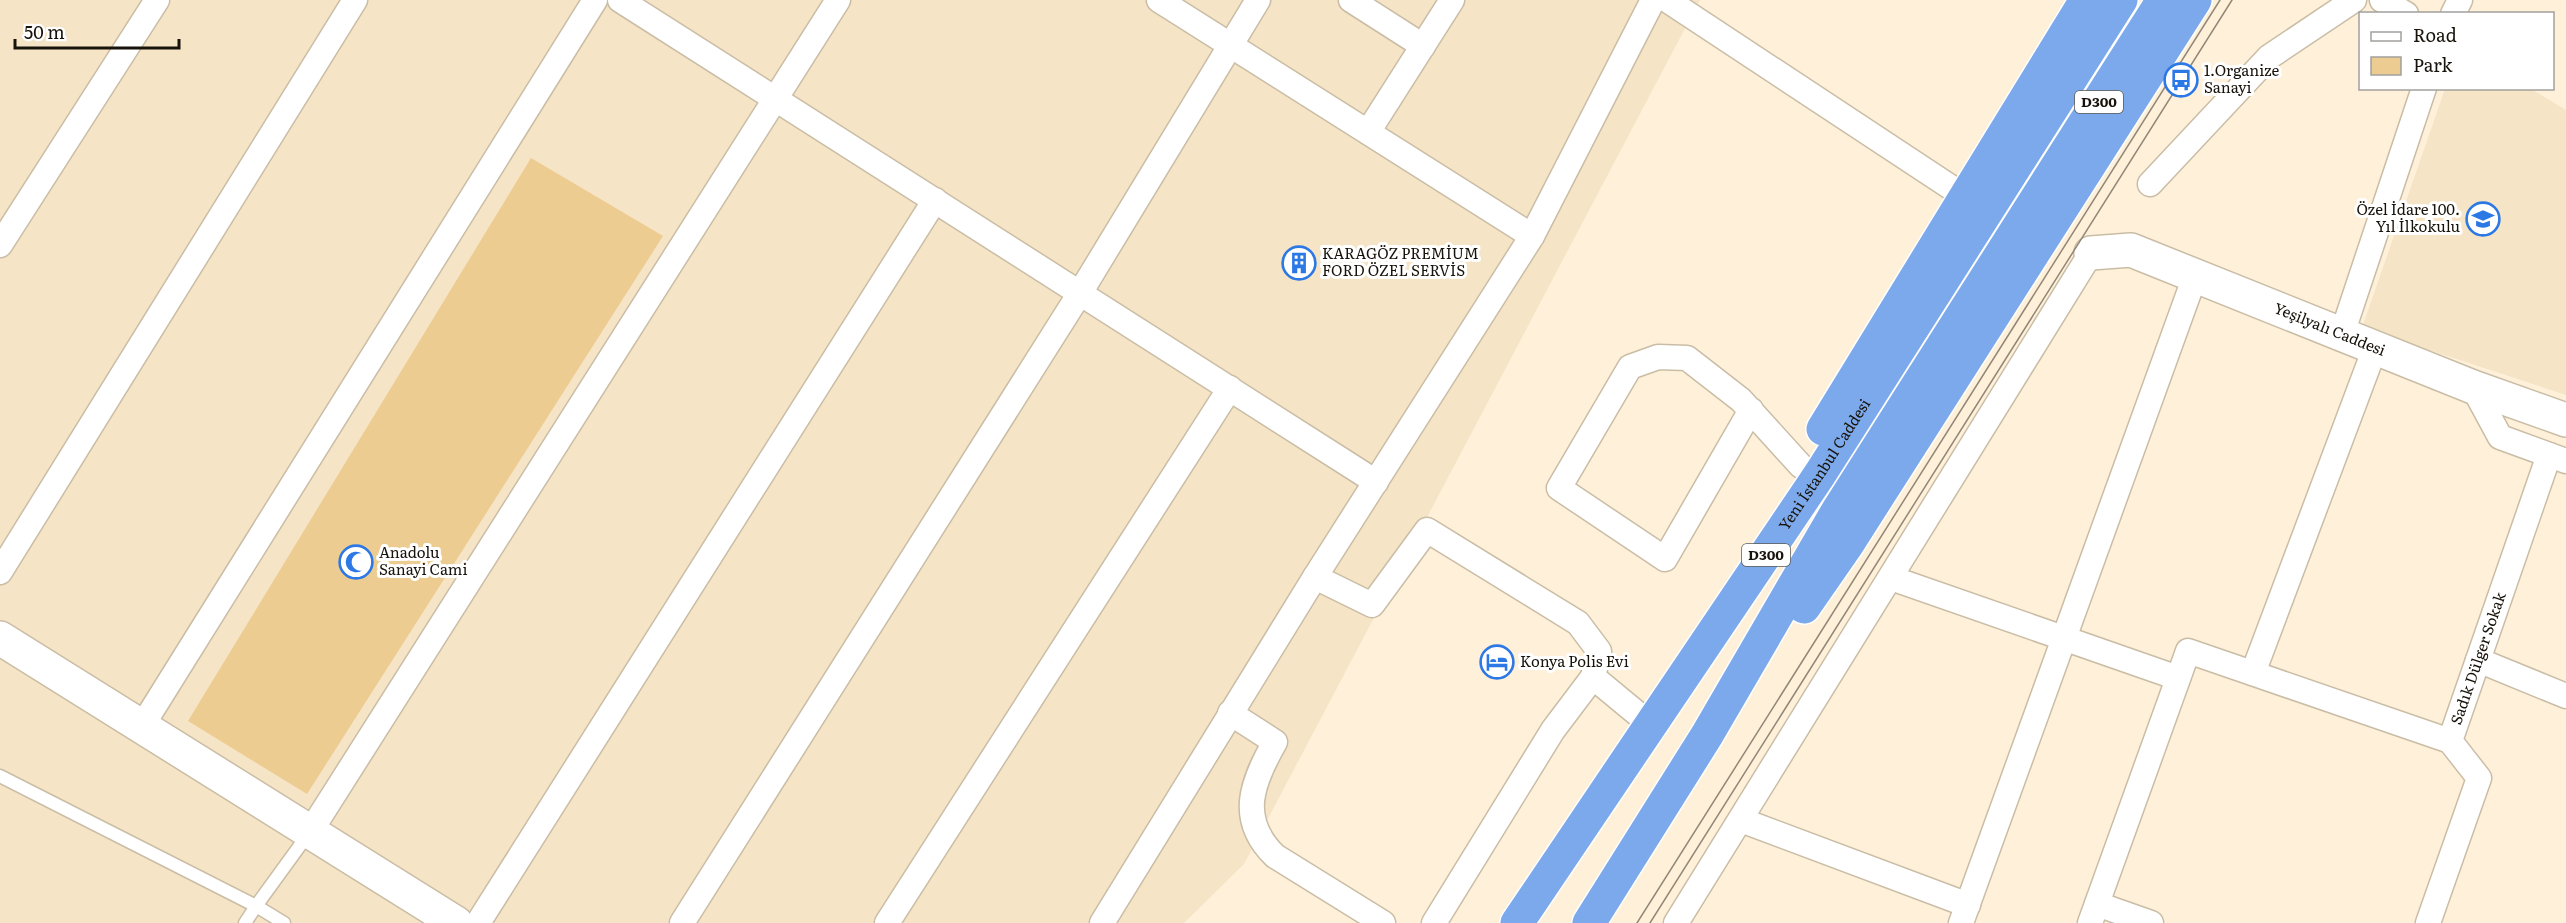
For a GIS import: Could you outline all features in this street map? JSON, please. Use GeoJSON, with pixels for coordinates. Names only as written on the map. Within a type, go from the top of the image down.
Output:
{"type":"FeatureCollection","features":[{"type":"Feature","properties":{"kind":"highway"},"geometry":{"type":"LineString","coordinates":[[1744,588],[1760,542],[1801,466],[1964,196],[2086,0]]}},
{"type":"Feature","properties":{"kind":"highway","name":"Yeni İstanbul Caddesi"},"geometry":{"type":"LineString","coordinates":[[1517,923],[1839,445],[2121,0]]}},
{"type":"Feature","properties":{"kind":"highway","name":"D300"},"geometry":{"type":"LineString","coordinates":[[1589,923],[1707,735],[1838,510],[2163,0]]}},
{"type":"Feature","properties":{"kind":"highway"},"geometry":{"type":"LineString","coordinates":[[1707,735],[1758,670],[1847,545],[2195,0]]}},
{"type":"Feature","properties":{"kind":"street"},"geometry":{"type":"LineString","coordinates":[[0,245],[157,0]]}},
{"type":"Feature","properties":{"kind":"street"},"geometry":{"type":"LineString","coordinates":[[0,572],[355,0]]}},
{"type":"Feature","properties":{"kind":"street"},"geometry":{"type":"LineString","coordinates":[[142,726],[595,0]]}},
{"type":"Feature","properties":{"kind":"street"},"geometry":{"type":"LineString","coordinates":[[620,0],[1376,482]]}},
{"type":"Feature","properties":{"kind":"street"},"geometry":{"type":"LineString","coordinates":[[310,832],[777,100],[838,0]]}},
{"type":"Feature","properties":{"kind":"street"},"geometry":{"type":"LineString","coordinates":[[1159,0],[1532,236]]}},
{"type":"Feature","properties":{"kind":"street"},"geometry":{"type":"LineString","coordinates":[[681,923],[1080,293],[1258,0]]}},
{"type":"Feature","properties":{"kind":"street"},"geometry":{"type":"LineString","coordinates":[[1351,0],[1423,46]]}},
{"type":"Feature","properties":{"kind":"street"},"geometry":{"type":"LineString","coordinates":[[1368,132],[1452,0]]}},
{"type":"Feature","properties":{"kind":"street"},"geometry":{"type":"LineString","coordinates":[[1102,923],[1315,577],[1532,236],[1653,0]]}},
{"type":"Feature","properties":{"kind":"street"},"geometry":{"type":"LineString","coordinates":[[1667,0],[1964,196]]}},
{"type":"Feature","properties":{"kind":"street"},"geometry":{"type":"LineString","coordinates":[[2150,183],[2269,57],[2354,0]]}},
{"type":"Feature","properties":{"kind":"street"},"geometry":{"type":"LineString","coordinates":[[2382,0],[2403,12]]}},
{"type":"Feature","properties":{"kind":"street"},"geometry":{"type":"LineString","coordinates":[[2342,334],[2423,90]]}},
{"type":"Feature","properties":{"kind":"street"},"geometry":{"type":"LineString","coordinates":[[478,923],[935,200]]}},
{"type":"Feature","properties":{"kind":"street","name":"Yeşilyalı Caddesi"},"geometry":{"type":"LineString","coordinates":[[2091,253],[2131,250],[2473,387],[2566,420]]}},
{"type":"Feature","properties":{"kind":"street"},"geometry":{"type":"LineString","coordinates":[[1676,923],[2091,253]]}},
{"type":"Feature","properties":{"kind":"street"},"geometry":{"type":"LineString","coordinates":[[1741,820],[1965,914],[2195,276]]}},
{"type":"Feature","properties":{"kind":"street"},"geometry":{"type":"LineString","coordinates":[[2253,673],[2375,348]]}},
{"type":"Feature","properties":{"kind":"street"},"geometry":{"type":"LineString","coordinates":[[1751,410],[1665,559],[1559,488],[1630,367],[1658,357],[1687,358],[1751,410],[1801,466]]}},
{"type":"Feature","properties":{"kind":"street"},"geometry":{"type":"LineString","coordinates":[[2473,387],[2500,437],[2557,458]]}},
{"type":"Feature","properties":{"kind":"street"},"geometry":{"type":"LineString","coordinates":[[886,923],[1230,388]]}},
{"type":"Feature","properties":{"kind":"street","name":"Sadık Dülger Sokak"},"geometry":{"type":"LineString","coordinates":[[2428,923],[2479,778],[2450,741],[2478,660],[2557,458]]}},
{"type":"Feature","properties":{"kind":"street"},"geometry":{"type":"LineString","coordinates":[[1315,577],[1372,605],[1427,530],[1578,623],[1599,651],[1593,676],[1553,730],[1434,923]]}},
{"type":"Feature","properties":{"kind":"street"},"geometry":{"type":"LineString","coordinates":[[1891,578],[2178,678]]}},
{"type":"Feature","properties":{"kind":"street"},"geometry":{"type":"LineString","coordinates":[[0,638],[456,923]]}},
{"type":"Feature","properties":{"kind":"street"},"geometry":{"type":"LineString","coordinates":[[2151,923],[2094,914],[2188,651],[2450,741]]}},
{"type":"Feature","properties":{"kind":"street"},"geometry":{"type":"LineString","coordinates":[[2478,660],[2566,696]]}},
{"type":"Feature","properties":{"kind":"street"},"geometry":{"type":"LineString","coordinates":[[1593,676],[1651,725]]}},
{"type":"Feature","properties":{"kind":"street"},"geometry":{"type":"LineString","coordinates":[[1230,713],[1275,741],[1260,769],[1251,799],[1252,819],[1260,842],[1275,856],[1383,923]]}},
{"type":"Feature","properties":{"kind":"lane"},"geometry":{"type":"LineString","coordinates":[[0,776],[256,906],[284,923]]}},
{"type":"Feature","properties":{"kind":"lane"},"geometry":{"type":"LineString","coordinates":[[245,923],[310,832]]}},
{"type":"Feature","properties":{"kind":"shaded area"},"geometry":{"type":"Polygon","coordinates":[[[0,0],[1700,0],[1244,864],[1184,923],[0,923],[0,0]]]}},
{"type":"Feature","properties":{"kind":"shaded area","name":"Özel İdare 100. Yıl İlkokulu"},"geometry":{"type":"Polygon","coordinates":[[[2445,90],[2533,90],[2566,110],[2566,395],[2362,328],[2445,90]]]}},
{"type":"Feature","properties":{"kind":"green space"},"geometry":{"type":"Polygon","coordinates":[[[531,158],[663,236],[307,794],[188,721],[531,158]]]}},
{"type":"Feature","properties":{"kind":"tram line"},"geometry":{"type":"LineString","coordinates":[[1637,923],[2220,0]]}},
{"type":"Feature","properties":{"kind":"tram line"},"geometry":{"type":"LineString","coordinates":[[1650,923],[2232,0]]}},
{"type":"Feature","properties":{"kind":"place","name":"1.Organize Sanayi"},"geometry":{"type":"Point","coordinates":[2181,80]}},
{"type":"Feature","properties":{"kind":"place","name":"Özel İdare 100. Yıl İlkokulu"},"geometry":{"type":"Point","coordinates":[2483,219]}},
{"type":"Feature","properties":{"kind":"place","name":"KARAGÖZ PREMİUM FORD ÖZEL SERVİS"},"geometry":{"type":"Point","coordinates":[1299,263]}},
{"type":"Feature","properties":{"kind":"place","name":"Anadolu Sanayi Cami"},"geometry":{"type":"Point","coordinates":[356,562]}},
{"type":"Feature","properties":{"kind":"place","name":"Konya Polis Evi"},"geometry":{"type":"Point","coordinates":[1497,662]}}]}
